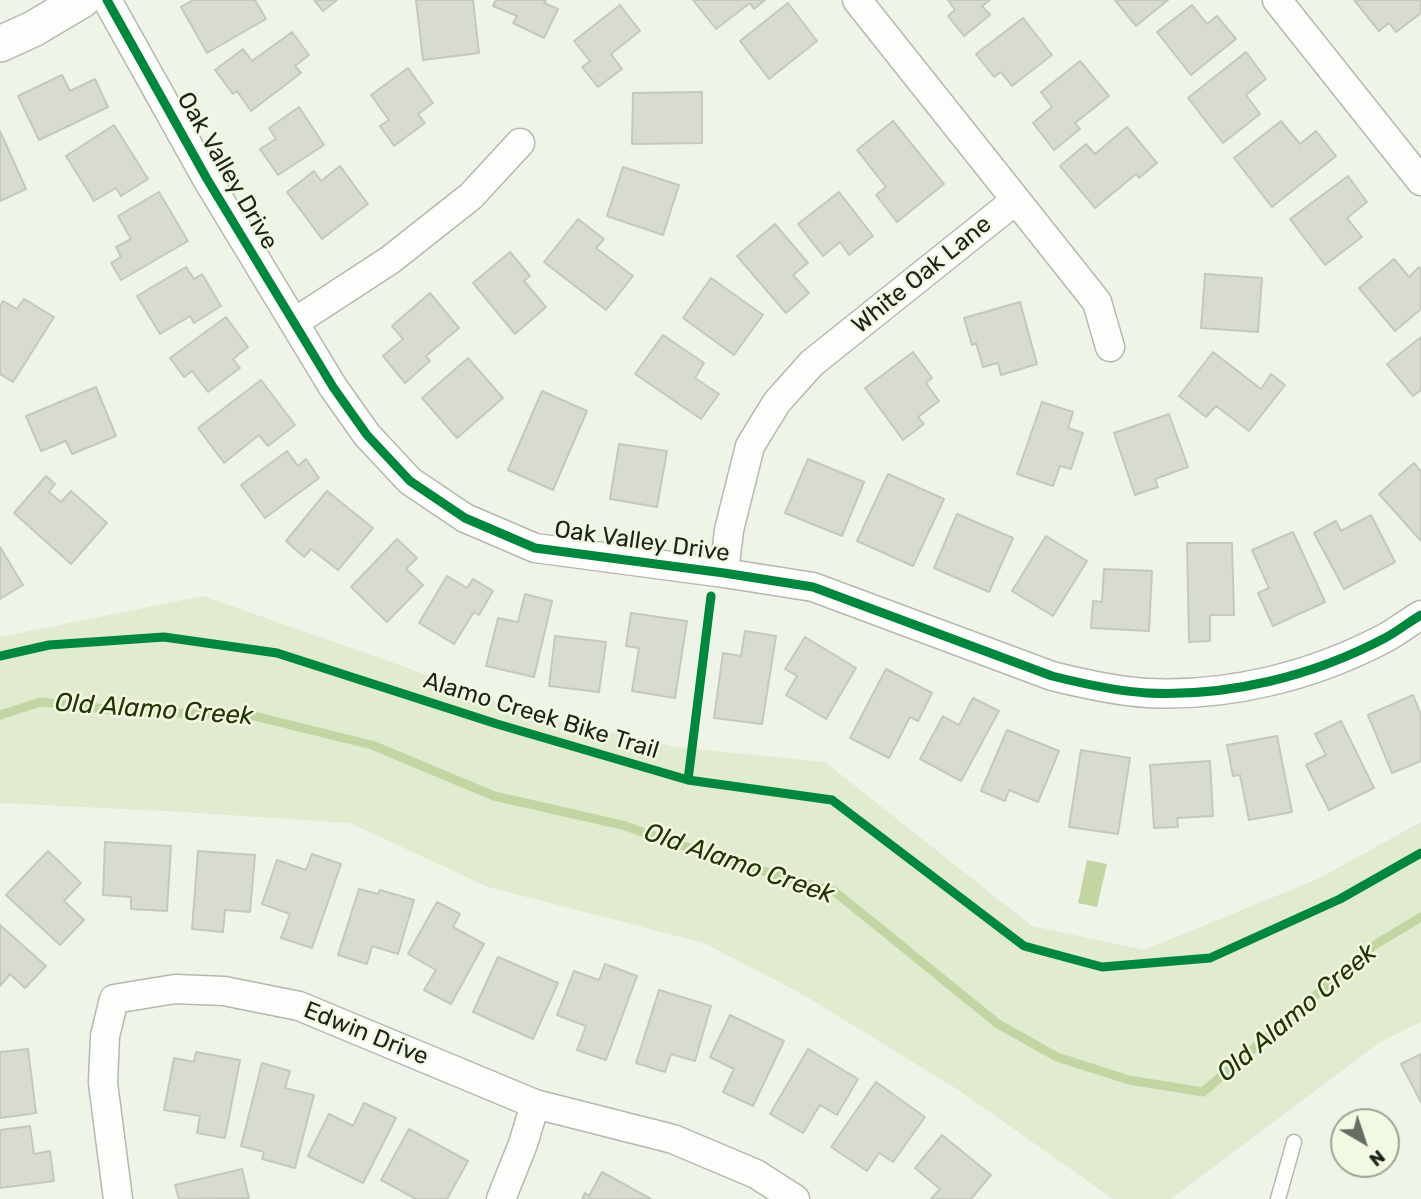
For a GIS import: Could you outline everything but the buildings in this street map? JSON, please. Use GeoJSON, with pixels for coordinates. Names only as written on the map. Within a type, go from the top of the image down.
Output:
{"type":"FeatureCollection","features":[{"type":"Feature","properties":{"kind":"street"},"geometry":{"type":"LineString","coordinates":[[0,44],[33,29],[82,0]]}},
{"type":"Feature","properties":{"kind":"street","name":"Oak Valley Drive"},"geometry":{"type":"LineString","coordinates":[[107,0],[207,179],[333,387],[367,435],[410,481],[465,518],[535,548],[813,587],[1052,676],[1092,686],[1148,693],[1202,691],[1252,685],[1320,667],[1386,637],[1421,615]]}},
{"type":"Feature","properties":{"kind":"street","name":"White Oak Lane"},"geometry":{"type":"LineString","coordinates":[[724,573],[729,530],[750,446],[777,402],[812,363],[1016,200],[858,0]]}},
{"type":"Feature","properties":{"kind":"street"},"geometry":{"type":"LineString","coordinates":[[1276,0],[1421,180]]}},
{"type":"Feature","properties":{"kind":"street"},"geometry":{"type":"LineString","coordinates":[[295,322],[411,244],[471,196],[520,143]]}},
{"type":"Feature","properties":{"kind":"street"},"geometry":{"type":"LineString","coordinates":[[1016,200],[1097,302],[1110,347]]}},
{"type":"Feature","properties":{"kind":"street","name":"Edwin Drive"},"geometry":{"type":"LineString","coordinates":[[118,1199],[103,1083],[106,1036],[114,999],[174,989],[224,991],[299,1006],[535,1104],[673,1139],[755,1174],[795,1199]]}},
{"type":"Feature","properties":{"kind":"street"},"geometry":{"type":"LineString","coordinates":[[501,1199],[523,1144],[535,1104]]}},
{"type":"Feature","properties":{"kind":"lane"},"geometry":{"type":"LineString","coordinates":[[1278,1199],[1294,1142]]}},
{"type":"Feature","properties":{"kind":"shaded area"},"geometry":{"type":"Polygon","coordinates":[[[203,596],[535,716],[676,747],[825,762],[1032,926],[1144,950],[1320,878],[1421,822],[1421,1022],[1379,1043],[1171,1199],[1113,1199],[960,1091],[802,994],[704,943],[488,887],[350,823],[183,812],[3,803],[0,805],[0,637],[203,596]]]}},
{"type":"Feature","properties":{"kind":"shaded area"},"geometry":{"type":"Polygon","coordinates":[[[1087,860],[1107,864],[1097,907],[1078,903],[1087,860]]]}},
{"type":"Feature","properties":{"kind":"waterway","name":"Old Alamo Creek"},"geometry":{"type":"LineString","coordinates":[[0,715],[41,702],[134,712],[250,715],[372,745],[494,796],[622,825],[734,863],[834,891],[998,1024],[1057,1057],[1129,1080],[1203,1092],[1373,946],[1421,917]]}},
{"type":"Feature","properties":{"kind":"cycle path"},"geometry":{"type":"LineString","coordinates":[[107,0],[207,179],[333,387],[367,435],[410,481],[465,518],[535,548],[813,587],[1052,676],[1135,692],[1209,691],[1300,673],[1357,651],[1390,635],[1421,615]]}},
{"type":"Feature","properties":{"kind":"cycle path"},"geometry":{"type":"LineString","coordinates":[[688,780],[711,596]]}},
{"type":"Feature","properties":{"kind":"cycle path","name":"Alamo Creek Bike Trail"},"geometry":{"type":"LineString","coordinates":[[0,656],[49,645],[164,637],[277,653],[497,724],[688,780],[832,800],[1024,946],[1102,967],[1210,958],[1340,899],[1421,853]]}}]}
